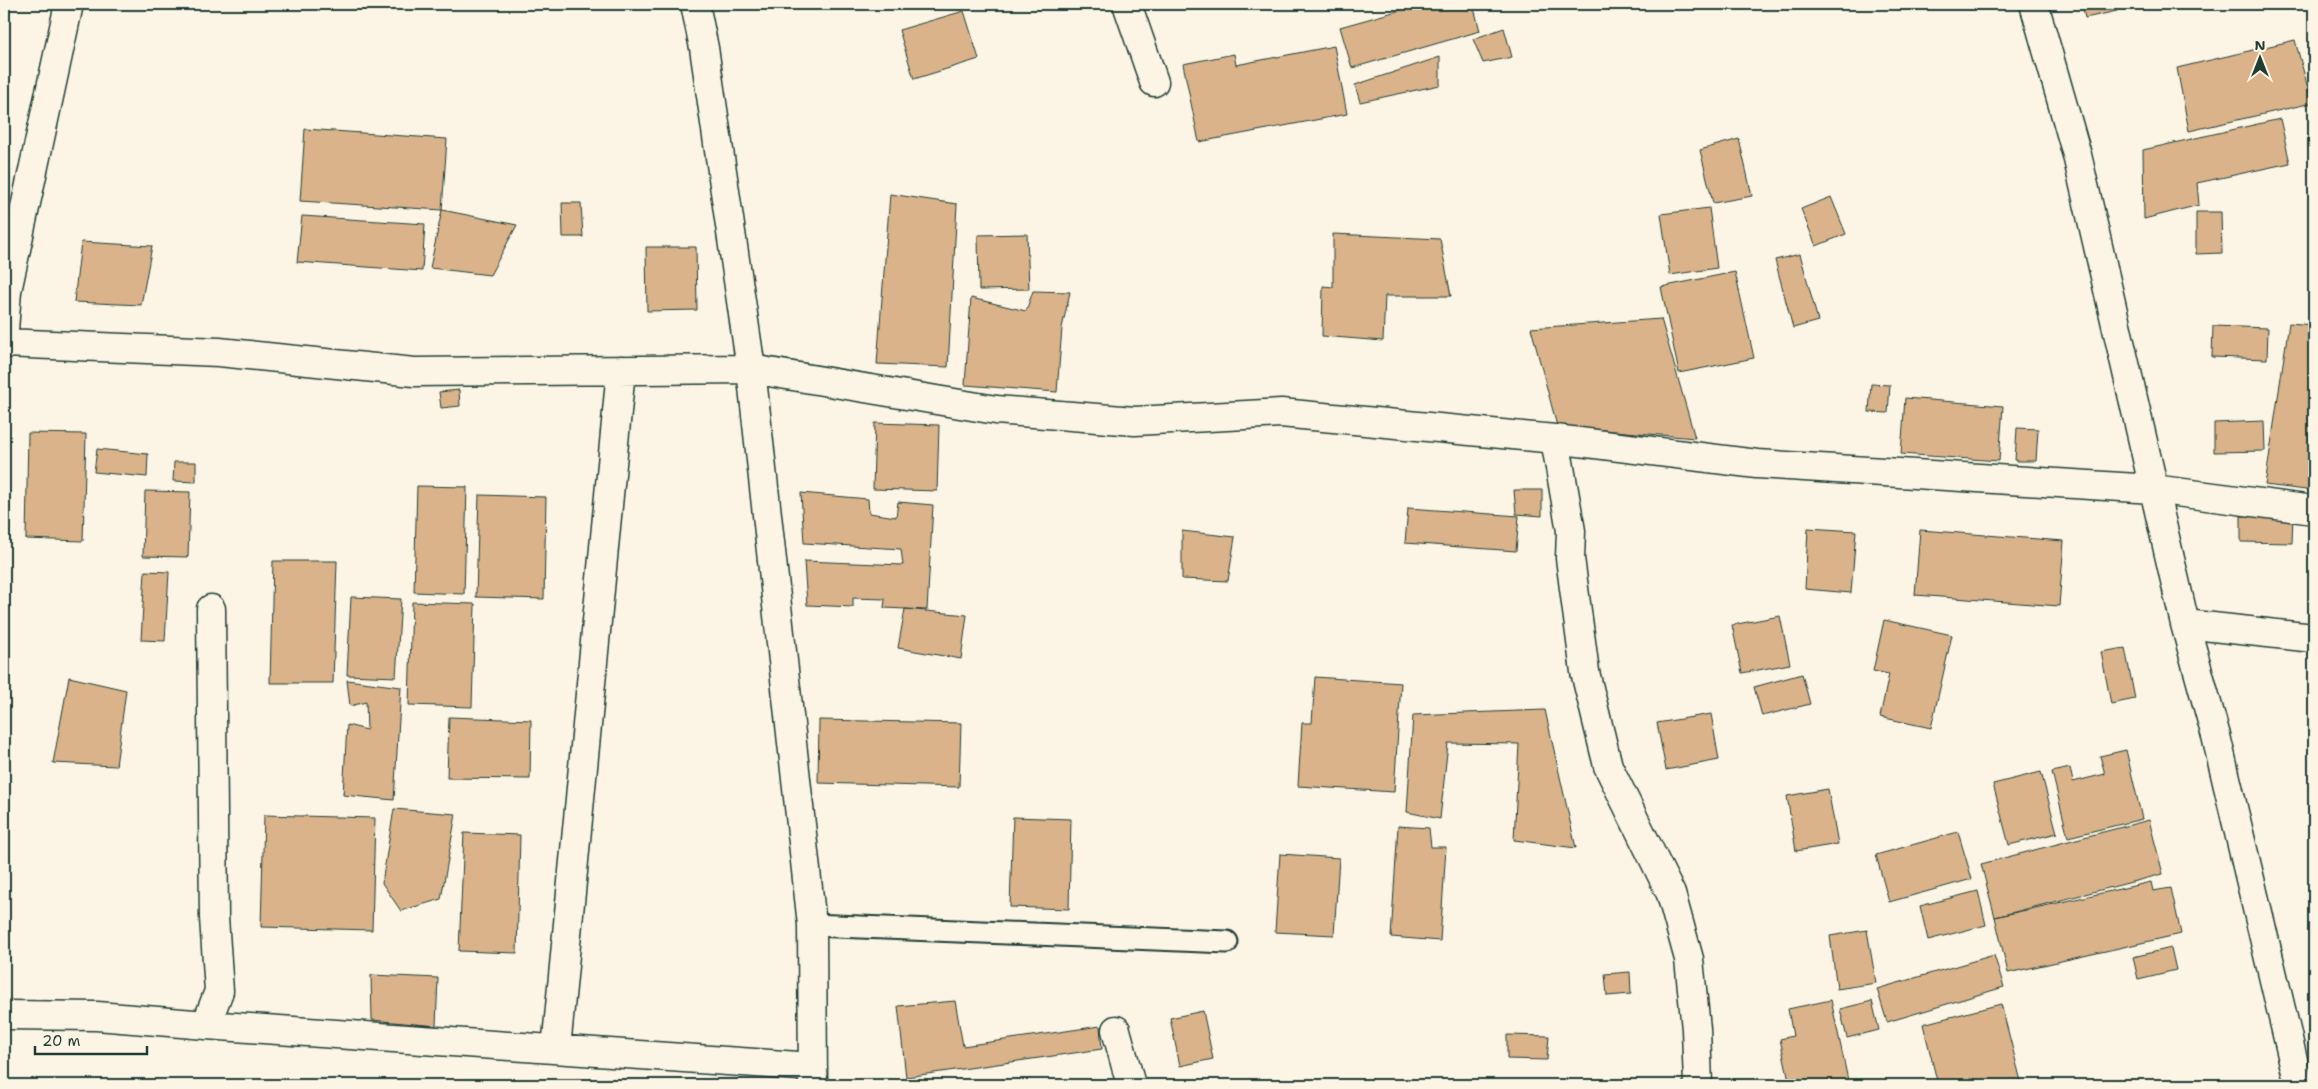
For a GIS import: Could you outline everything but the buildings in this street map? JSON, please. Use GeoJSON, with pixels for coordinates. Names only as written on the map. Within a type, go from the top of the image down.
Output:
{"type":"FeatureCollection","features":[{"type":"Feature","properties":{"kind":"street"},"geometry":{"type":"LineString","coordinates":[[4,330],[5,291],[69,4]]}},
{"type":"Feature","properties":{"kind":"street"},"geometry":{"type":"LineString","coordinates":[[4,1015],[97,1016],[556,1048],[813,1076],[812,926],[751,369],[704,48],[695,4]]}},
{"type":"Feature","properties":{"kind":"street"},"geometry":{"type":"LineString","coordinates":[[1128,4],[1154,82]]}},
{"type":"Feature","properties":{"kind":"street"},"geometry":{"type":"LineString","coordinates":[[2034,4],[2077,155],[2184,624],[2216,736],[2298,1085]]}},
{"type":"Feature","properties":{"kind":"street"},"geometry":{"type":"LineString","coordinates":[[4,342],[219,352],[414,372],[751,369],[996,410],[1135,421],[1281,413],[1555,439],[1757,464],[2153,488],[2314,510]]}},
{"type":"Feature","properties":{"kind":"street"},"geometry":{"type":"LineString","coordinates":[[556,1048],[620,370]]}},
{"type":"Feature","properties":{"kind":"street"},"geometry":{"type":"LineString","coordinates":[[1555,439],[1571,531],[1570,558],[1585,672],[1608,766],[1671,894],[1689,959],[1696,1029],[1698,1085]]}},
{"type":"Feature","properties":{"kind":"street"},"geometry":{"type":"LineString","coordinates":[[206,1025],[219,991],[214,918],[211,609]]}},
{"type":"Feature","properties":{"kind":"street"},"geometry":{"type":"LineString","coordinates":[[2184,624],[2314,638]]}},
{"type":"Feature","properties":{"kind":"street"},"geometry":{"type":"LineString","coordinates":[[1116,1030],[1131,1085]]}},
{"type":"Feature","properties":{"kind":"lane"},"geometry":{"type":"LineString","coordinates":[[812,926],[1227,942]]}}]}
